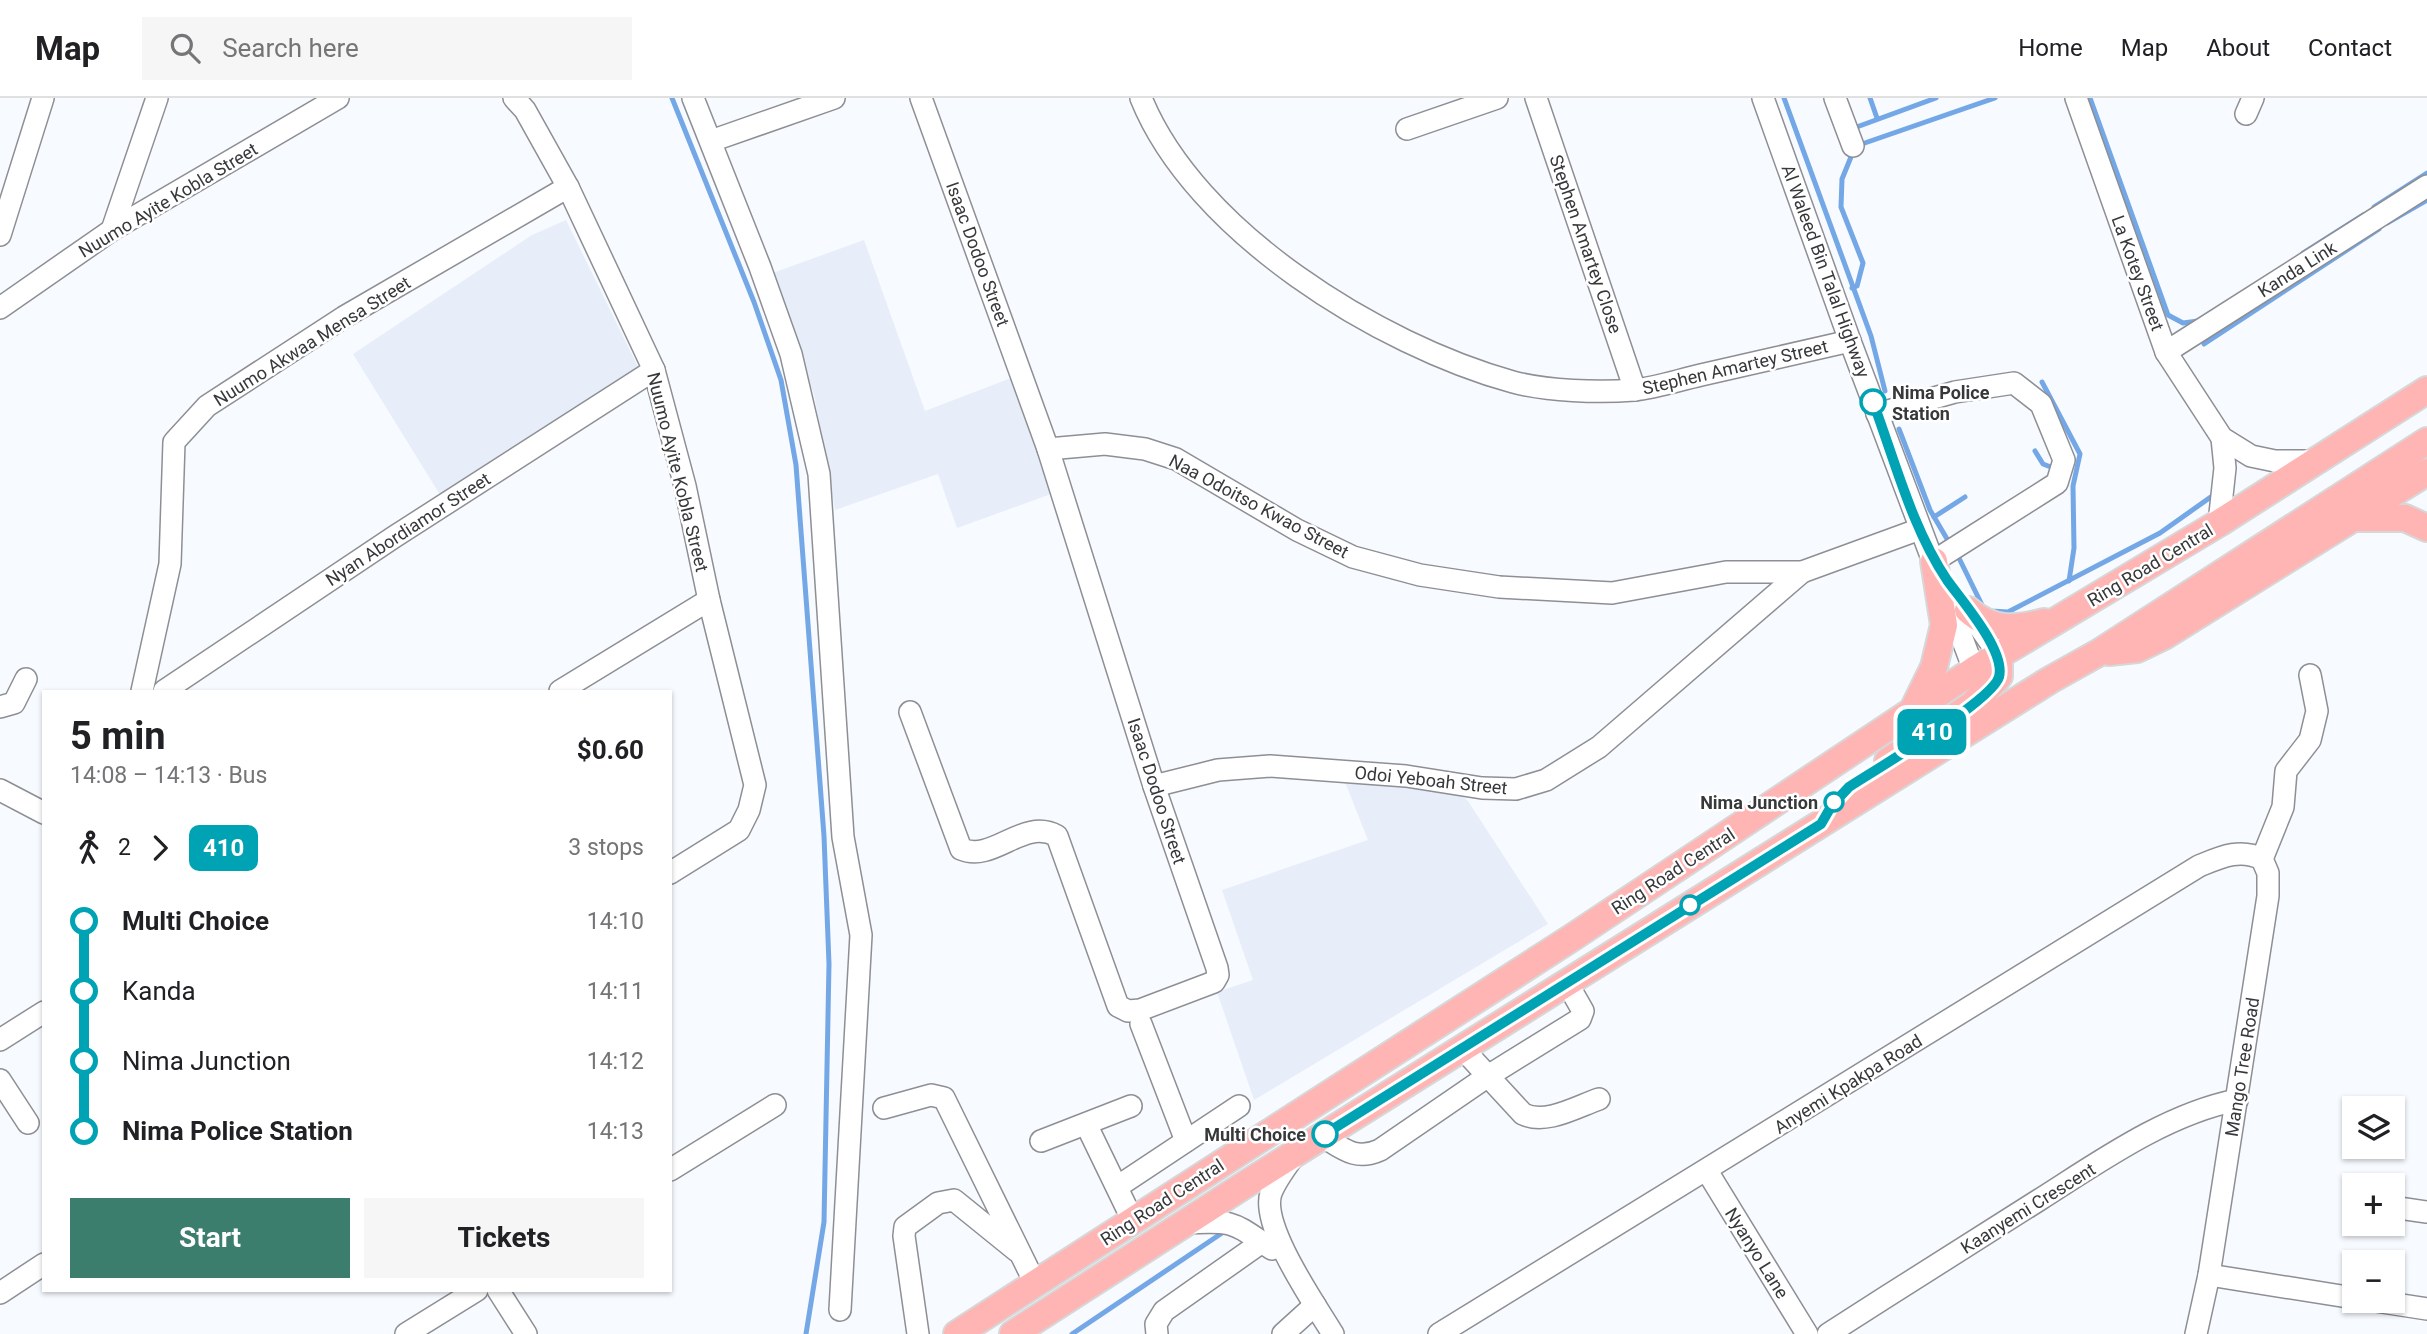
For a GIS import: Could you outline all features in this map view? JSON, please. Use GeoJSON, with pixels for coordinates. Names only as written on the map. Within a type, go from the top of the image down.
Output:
{"type":"FeatureCollection","features":[{"type":"Feature","properties":{"kind":"main road","name":"Ring Road Central"},"geometry":{"type":"LineString","coordinates":[[957,1334],[1573,937],[1912,713],[1991,667],[2066,616],[2219,523],[2427,390]]}},
{"type":"Feature","properties":{"kind":"main road","name":"Ring Road Central"},"geometry":{"type":"LineString","coordinates":[[1013,1334],[1462,1048],[2050,680],[2100,652],[2427,441]]}},
{"type":"Feature","properties":{"kind":"main road"},"geometry":{"type":"LineString","coordinates":[[2100,652],[2137,649],[2164,636],[2427,472]]}},
{"type":"Feature","properties":{"kind":"main road"},"geometry":{"type":"LineString","coordinates":[[2355,519],[2405,519],[2427,528]]}},
{"type":"Feature","properties":{"kind":"main road"},"geometry":{"type":"LineString","coordinates":[[1912,713],[1934,667],[1944,625],[1934,561]]}},
{"type":"Feature","properties":{"kind":"main road"},"geometry":{"type":"LineString","coordinates":[[1968,610],[1981,621],[1998,628],[2020,628],[2066,616]]}},
{"type":"Feature","properties":{"kind":"main road"},"geometry":{"type":"LineString","coordinates":[[1821,824],[1832,805],[1849,787],[1972,705],[1991,667],[2050,680]]}},
{"type":"Feature","properties":{"kind":"street"},"geometry":{"type":"LineString","coordinates":[[0,235],[43,98]]}},
{"type":"Feature","properties":{"kind":"street"},"geometry":{"type":"LineString","coordinates":[[112,230],[157,98]]}},
{"type":"Feature","properties":{"kind":"street","name":"Nuumo Ayite Kobla Street"},"geometry":{"type":"LineString","coordinates":[[0,307],[112,230],[338,98]]}},
{"type":"Feature","properties":{"kind":"street","name":"Nuumo Ayite Kobla Street"},"geometry":{"type":"LineString","coordinates":[[514,98],[525,110],[568,187],[654,370],[685,486],[709,600],[755,785],[749,810],[739,830],[672,872]]}},
{"type":"Feature","properties":{"kind":"street"},"geometry":{"type":"LineString","coordinates":[[693,98],[791,354],[820,474],[843,837],[860,935],[840,1310]]}},
{"type":"Feature","properties":{"kind":"street"},"geometry":{"type":"LineString","coordinates":[[711,141],[834,98]]}},
{"type":"Feature","properties":{"kind":"street","name":"Isaac Dodoo Street"},"geometry":{"type":"LineString","coordinates":[[910,712],[961,849],[980,852],[1030,831],[1045,830],[1057,836],[1118,1006],[1128,1011],[1140,1010],[1214,982],[1218,975],[1154,786],[1048,449],[921,98]]}},
{"type":"Feature","properties":{"kind":"street","name":"Stephen Amartey Street"},"geometry":{"type":"LineString","coordinates":[[1141,98],[1179,165],[1220,212],[1274,261],[1373,323],[1451,361],[1515,383],[1581,390],[1635,390],[1850,341]]}},
{"type":"Feature","properties":{"kind":"street"},"geometry":{"type":"LineString","coordinates":[[1407,129],[1497,98]]}},
{"type":"Feature","properties":{"kind":"street","name":"Stephen Amartey Close"},"geometry":{"type":"LineString","coordinates":[[1536,98],[1635,390]]}},
{"type":"Feature","properties":{"kind":"street","name":"Al Waleed Bin Talal Highway"},"geometry":{"type":"LineString","coordinates":[[1763,98],[1920,529],[1934,561],[1991,667]]}},
{"type":"Feature","properties":{"kind":"street"},"geometry":{"type":"LineString","coordinates":[[1835,98],[1853,146]]}},
{"type":"Feature","properties":{"kind":"street","name":"La Kotey Street"},"geometry":{"type":"LineString","coordinates":[[2076,98],[2166,352],[2222,438],[2251,456],[2275,461],[2314,461]]}},
{"type":"Feature","properties":{"kind":"street","name":"Kanda Link"},"geometry":{"type":"LineString","coordinates":[[2166,352],[2427,186]]}},
{"type":"Feature","properties":{"kind":"street","name":"Nuumo Akwaa Mensa Street"},"geometry":{"type":"LineString","coordinates":[[142,690],[170,564],[174,442],[206,406],[344,317],[568,187]]}},
{"type":"Feature","properties":{"kind":"street","name":"Nyan Abordiamor Street"},"geometry":{"type":"LineString","coordinates":[[165,690],[394,537],[654,370]]}},
{"type":"Feature","properties":{"kind":"street"},"geometry":{"type":"LineString","coordinates":[[1877,414],[1955,392],[2014,383],[2041,404],[2064,460],[2057,483],[1934,561]]}},
{"type":"Feature","properties":{"kind":"street","name":"La Kotey Street"},"geometry":{"type":"LineString","coordinates":[[2219,523],[2225,468],[2222,438]]}},
{"type":"Feature","properties":{"kind":"street","name":"Naa Odoitso Kwao Street"},"geometry":{"type":"LineString","coordinates":[[1048,449],[1105,444],[1145,449],[1176,459],[1297,530],[1353,557],[1420,575],[1499,587],[1612,593],[1726,572],[1802,572],[1920,529]]}},
{"type":"Feature","properties":{"kind":"street","name":"Al Waleed Bin Talal Highway"},"geometry":{"type":"LineString","coordinates":[[1934,561],[1968,610],[1991,667]]}},
{"type":"Feature","properties":{"kind":"street","name":"Odoi Yeboah Street"},"geometry":{"type":"LineString","coordinates":[[1154,786],[1218,771],[1270,766],[1406,776],[1482,788],[1516,789],[1546,780],[1599,747],[1802,572]]}},
{"type":"Feature","properties":{"kind":"street"},"geometry":{"type":"LineString","coordinates":[[562,690],[709,600]]}},
{"type":"Feature","properties":{"kind":"street"},"geometry":{"type":"LineString","coordinates":[[2262,859],[2283,807],[2286,771],[2310,740],[2318,711],[2310,675]]}},
{"type":"Feature","properties":{"kind":"street"},"geometry":{"type":"LineString","coordinates":[[0,706],[14,703],[26,679]]}},
{"type":"Feature","properties":{"kind":"street"},"geometry":{"type":"LineString","coordinates":[[0,790],[42,812]]}},
{"type":"Feature","properties":{"kind":"street","name":"Anyemi Kpakpa Road"},"geometry":{"type":"LineString","coordinates":[[1439,1334],[2199,866],[2224,856],[2248,852],[2262,859]]}},
{"type":"Feature","properties":{"kind":"street","name":"Mango Tree Road"},"geometry":{"type":"LineString","coordinates":[[2196,1334],[2209,1275],[2269,896],[2268,873],[2262,859]]}},
{"type":"Feature","properties":{"kind":"street"},"geometry":{"type":"LineString","coordinates":[[1322,1136],[1351,1154],[1366,1156],[1380,1150],[1488,1076],[1580,1019],[1583,1011],[1567,983]]}},
{"type":"Feature","properties":{"kind":"street"},"geometry":{"type":"LineString","coordinates":[[0,1040],[42,1013]]}},
{"type":"Feature","properties":{"kind":"street"},"geometry":{"type":"LineString","coordinates":[[1141,1024],[1186,1141]]}},
{"type":"Feature","properties":{"kind":"street"},"geometry":{"type":"LineString","coordinates":[[1462,1048],[1523,1114],[1533,1119],[1599,1099]]}},
{"type":"Feature","properties":{"kind":"street"},"geometry":{"type":"LineString","coordinates":[[0,1080],[28,1124]]}},
{"type":"Feature","properties":{"kind":"street"},"geometry":{"type":"LineString","coordinates":[[884,1108],[931,1095],[944,1098],[1035,1283]]}},
{"type":"Feature","properties":{"kind":"street","name":"Kaanyemi Crescent"},"geometry":{"type":"LineString","coordinates":[[1828,1334],[2083,1172],[2174,1121],[2216,1104],[2237,1100]]}},
{"type":"Feature","properties":{"kind":"street"},"geometry":{"type":"LineString","coordinates":[[672,1169],[775,1104]]}},
{"type":"Feature","properties":{"kind":"street"},"geometry":{"type":"LineString","coordinates":[[1041,1141],[1131,1106]]}},
{"type":"Feature","properties":{"kind":"street"},"geometry":{"type":"LineString","coordinates":[[1116,1187],[1239,1106]]}},
{"type":"Feature","properties":{"kind":"street"},"geometry":{"type":"LineString","coordinates":[[1086,1124],[1133,1221]]}},
{"type":"Feature","properties":{"kind":"street"},"geometry":{"type":"LineString","coordinates":[[1297,1152],[1271,1193],[1269,1211],[1288,1260],[1333,1334]]}},
{"type":"Feature","properties":{"kind":"street","name":"Nyanyo Lane"},"geometry":{"type":"LineString","coordinates":[[1707,1171],[1808,1334]]}},
{"type":"Feature","properties":{"kind":"street"},"geometry":{"type":"LineString","coordinates":[[918,1334],[905,1227],[938,1203],[954,1200],[1019,1252]]}},
{"type":"Feature","properties":{"kind":"street"},"geometry":{"type":"LineString","coordinates":[[2405,1209],[2427,1212]]}},
{"type":"Feature","properties":{"kind":"street"},"geometry":{"type":"LineString","coordinates":[[1185,1223],[1218,1221],[1239,1225],[1288,1260]]}},
{"type":"Feature","properties":{"kind":"street"},"geometry":{"type":"LineString","coordinates":[[1157,1334],[1156,1324],[1164,1311],[1262,1242]]}},
{"type":"Feature","properties":{"kind":"street"},"geometry":{"type":"LineString","coordinates":[[0,1293],[42,1266]]}},
{"type":"Feature","properties":{"kind":"street"},"geometry":{"type":"LineString","coordinates":[[2209,1275],[2342,1296]]}},
{"type":"Feature","properties":{"kind":"street"},"geometry":{"type":"LineString","coordinates":[[406,1334],[474,1292]]}},
{"type":"Feature","properties":{"kind":"street"},"geometry":{"type":"LineString","coordinates":[[499,1292],[526,1334]]}},
{"type":"Feature","properties":{"kind":"street"},"geometry":{"type":"LineString","coordinates":[[1283,1334],[1315,1305]]}},
{"type":"Feature","properties":{"kind":"street"},"geometry":{"type":"LineString","coordinates":[[2405,1306],[2427,1309]]}},
{"type":"Feature","properties":{"kind":"shaded area"},"geometry":{"type":"Polygon","coordinates":[[[566,220],[645,381],[447,506],[353,354],[532,235],[566,220]]]}},
{"type":"Feature","properties":{"kind":"shaded area"},"geometry":{"type":"Polygon","coordinates":[[[864,240],[925,411],[1011,378],[1051,494],[957,528],[938,474],[835,510],[814,394],[770,274],[864,240]]]}},
{"type":"Feature","properties":{"kind":"shaded area"},"geometry":{"type":"Polygon","coordinates":[[[1343,777],[1453,789],[1468,801],[1548,924],[1254,1100],[1217,992],[1253,980],[1222,890],[1368,840],[1343,777]]]}},
{"type":"Feature","properties":{"kind":"waterway"},"geometry":{"type":"LineString","coordinates":[[672,98],[754,302],[781,380],[796,465],[824,836],[829,964],[824,1222],[806,1334]]}},
{"type":"Feature","properties":{"kind":"waterway"},"geometry":{"type":"LineString","coordinates":[[1784,98],[1871,336],[1885,391]]}},
{"type":"Feature","properties":{"kind":"waterway"},"geometry":{"type":"LineString","coordinates":[[1870,98],[1877,118]]}},
{"type":"Feature","properties":{"kind":"waterway"},"geometry":{"type":"LineString","coordinates":[[1854,128],[1936,98]]}},
{"type":"Feature","properties":{"kind":"waterway"},"geometry":{"type":"LineString","coordinates":[[1859,145],[1995,98]]}},
{"type":"Feature","properties":{"kind":"waterway"},"geometry":{"type":"LineString","coordinates":[[2090,98],[2168,315],[2183,323],[2198,321]]}},
{"type":"Feature","properties":{"kind":"waterway"},"geometry":{"type":"LineString","coordinates":[[1852,288],[1857,286],[1863,263],[1841,207],[1842,179],[1853,152]]}},
{"type":"Feature","properties":{"kind":"waterway"},"geometry":{"type":"LineString","coordinates":[[2374,207],[2427,173]]}},
{"type":"Feature","properties":{"kind":"waterway"},"geometry":{"type":"LineString","coordinates":[[2387,223],[2427,200]]}},
{"type":"Feature","properties":{"kind":"waterway"},"geometry":{"type":"LineString","coordinates":[[2303,253],[2363,215]]}},
{"type":"Feature","properties":{"kind":"waterway"},"geometry":{"type":"LineString","coordinates":[[2204,344],[2379,229]]}},
{"type":"Feature","properties":{"kind":"waterway"},"geometry":{"type":"LineString","coordinates":[[2042,382],[2080,454],[2073,486],[2074,548],[2069,581]]}},
{"type":"Feature","properties":{"kind":"waterway"},"geometry":{"type":"LineString","coordinates":[[1899,429],[1930,510],[1950,544]]}},
{"type":"Feature","properties":{"kind":"waterway"},"geometry":{"type":"LineString","coordinates":[[2035,451],[2043,464],[2056,469]]}},
{"type":"Feature","properties":{"kind":"waterway"},"geometry":{"type":"LineString","coordinates":[[1956,552],[1983,607],[1991,611],[2008,612],[2160,533],[2215,494]]}},
{"type":"Feature","properties":{"kind":"waterway"},"geometry":{"type":"LineString","coordinates":[[1934,517],[1965,497]]}},
{"type":"Feature","properties":{"kind":"waterway"},"geometry":{"type":"LineString","coordinates":[[1072,1334],[1225,1231]]}},
{"type":"Feature","properties":{"kind":"bus line","name":"410"},"geometry":{"type":"LineString","coordinates":[[1325,1134],[1821,824],[1832,805],[1849,787],[1972,705],[1996,682],[1999,676],[1998,655],[1934,561],[1873,402]]}},
{"type":"Feature","properties":{"kind":"place","name":"Nima Police Station"},"geometry":{"type":"Point","coordinates":[1873,402]}},
{"type":"Feature","properties":{"kind":"place","name":"Nima Junction"},"geometry":{"type":"Point","coordinates":[1834,802]}},
{"type":"Feature","properties":{"kind":"place","name":"Multi Choice"},"geometry":{"type":"Point","coordinates":[1325,1134]}}]}
